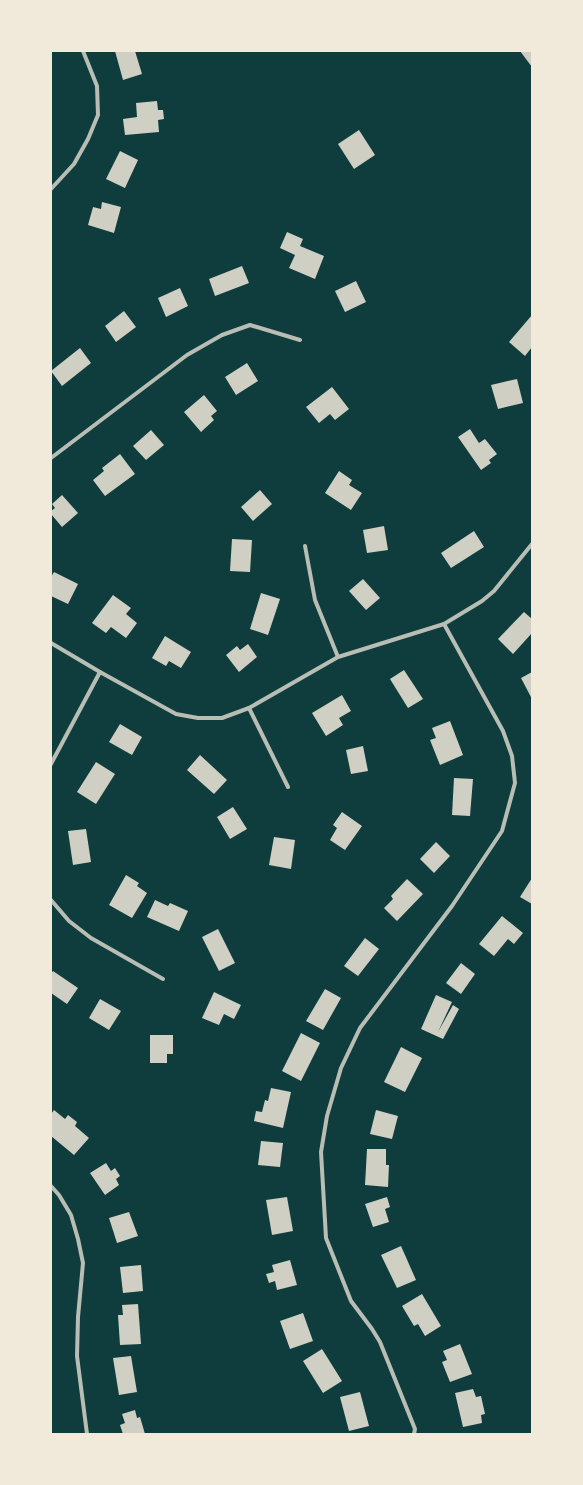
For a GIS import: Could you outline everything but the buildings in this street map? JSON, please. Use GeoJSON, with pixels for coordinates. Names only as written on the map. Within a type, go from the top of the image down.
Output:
{"type":"FeatureCollection","features":[{"type":"Feature","properties":{"kind":"street"},"geometry":{"type":"LineString","coordinates":[[51,189],[74,164],[88,139],[98,115],[97,86],[83,51]]}},
{"type":"Feature","properties":{"kind":"street"},"geometry":{"type":"LineString","coordinates":[[51,458],[187,355],[222,335],[250,326],[300,340]]}},
{"type":"Feature","properties":{"kind":"street"},"geometry":{"type":"LineString","coordinates":[[51,644],[176,714],[198,718],[222,718],[249,708],[338,657],[444,624],[482,601],[494,590],[532,544]]}},
{"type":"Feature","properties":{"kind":"street"},"geometry":{"type":"LineString","coordinates":[[305,546],[314,600],[338,657]]}},
{"type":"Feature","properties":{"kind":"street"},"geometry":{"type":"LineString","coordinates":[[414,1434],[415,1429],[380,1342],[352,1301],[326,1238],[321,1152],[327,1116],[341,1068],[360,1028],[452,906],[502,831],[510,805],[514,782],[512,756],[510,750],[503,732],[444,624]]}},
{"type":"Feature","properties":{"kind":"street"},"geometry":{"type":"LineString","coordinates":[[51,764],[100,672]]}},
{"type":"Feature","properties":{"kind":"street"},"geometry":{"type":"LineString","coordinates":[[249,708],[288,787]]}},
{"type":"Feature","properties":{"kind":"street"},"geometry":{"type":"LineString","coordinates":[[51,900],[69,922],[91,938],[163,979]]}},
{"type":"Feature","properties":{"kind":"street"},"geometry":{"type":"LineString","coordinates":[[51,1186],[59,1195],[71,1215],[83,1263],[78,1317],[77,1356],[87,1434]]}}]}
